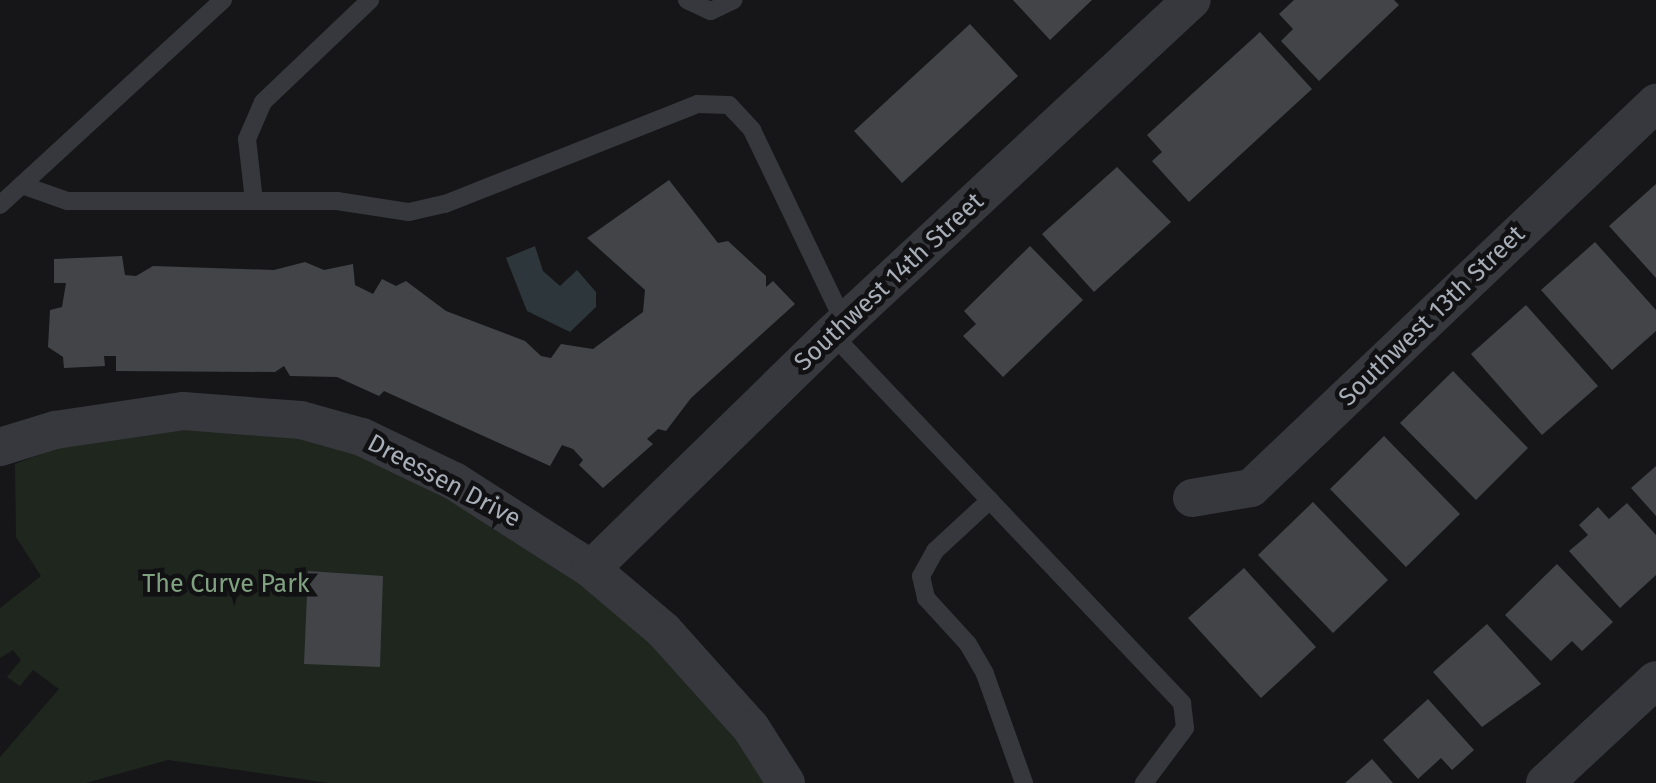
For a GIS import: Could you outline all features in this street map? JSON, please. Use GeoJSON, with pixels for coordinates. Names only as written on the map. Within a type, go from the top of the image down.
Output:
{"type":"FeatureCollection","features":[{"type":"Feature","properties":{"kind":"street","name":"Southwest 14th Street"},"geometry":{"type":"LineString","coordinates":[[591,569],[838,328],[1192,0]]}},
{"type":"Feature","properties":{"kind":"street","name":"Southwest 13th Street"},"geometry":{"type":"LineString","coordinates":[[1192,498],[1251,488],[1656,103]]}},
{"type":"Feature","properties":{"kind":"street","name":"Dreessen Drive"},"geometry":{"type":"LineString","coordinates":[[0,448],[55,430],[182,410],[301,420],[362,437],[454,481],[591,569],[664,630],[751,728],[786,783]]}},
{"type":"Feature","properties":{"kind":"street"},"geometry":{"type":"LineString","coordinates":[[1545,783],[1656,680]]}},
{"type":"Feature","properties":{"kind":"lane"},"geometry":{"type":"LineString","coordinates":[[0,205],[223,0]]}},
{"type":"Feature","properties":{"kind":"lane"},"geometry":{"type":"LineString","coordinates":[[254,200],[247,139],[262,102],[370,0]]}},
{"type":"Feature","properties":{"kind":"lane"},"geometry":{"type":"LineString","coordinates":[[687,0],[711,12],[734,0]]}},
{"type":"Feature","properties":{"kind":"lane"},"geometry":{"type":"LineString","coordinates":[[22,184],[68,201],[337,200],[409,212],[445,204],[698,104],[730,105],[752,130],[838,328],[990,500],[1182,702],[1185,728],[1144,783]]}},
{"type":"Feature","properties":{"kind":"lane"},"geometry":{"type":"LineString","coordinates":[[990,500],[935,551],[921,576],[926,598],[968,644],[985,674],[1024,783]]}},
{"type":"Feature","properties":{"kind":"green space","name":"The Curve Park"},"geometry":{"type":"Polygon","coordinates":[[[221,400],[542,529],[786,783],[329,783],[168,760],[86,783],[0,783],[0,757],[59,689],[33,670],[20,686],[7,677],[21,660],[13,650],[0,658],[0,608],[41,576],[16,537],[15,464],[166,406],[221,400]]]}},
{"type":"Feature","properties":{"kind":"shaded area"},"geometry":{"type":"Polygon","coordinates":[[[535,246],[543,271],[560,286],[577,270],[596,292],[596,307],[570,332],[527,311],[506,258],[535,246]]]}},
{"type":"Feature","properties":{"kind":"building"},"geometry":{"type":"Polygon","coordinates":[[[1013,0],[1092,0],[1050,40],[1013,0]]]}},
{"type":"Feature","properties":{"kind":"building"},"geometry":{"type":"Polygon","coordinates":[[[1294,0],[1394,0],[1399,5],[1319,81],[1281,41],[1293,29],[1279,14],[1294,0]]]}},
{"type":"Feature","properties":{"kind":"building"},"geometry":{"type":"Polygon","coordinates":[[[970,24],[1018,76],[902,183],[854,131],[970,24]]]}},
{"type":"Feature","properties":{"kind":"building"},"geometry":{"type":"Polygon","coordinates":[[[1260,32],[1312,89],[1189,202],[1152,161],[1162,152],[1147,135],[1260,32]]]}},
{"type":"Feature","properties":{"kind":"building"},"geometry":{"type":"Polygon","coordinates":[[[1117,167],[1171,222],[1094,292],[1042,234],[1117,167]]]}},
{"type":"Feature","properties":{"kind":"building"},"geometry":{"type":"Polygon","coordinates":[[[669,180],[718,243],[728,241],[766,276],[766,287],[773,281],[795,304],[691,398],[666,431],[658,429],[647,439],[653,444],[603,488],[579,465],[583,460],[573,449],[562,445],[550,466],[384,391],[379,396],[337,377],[290,376],[284,366],[275,372],[116,371],[116,356],[104,356],[105,366],[64,368],[63,357],[48,347],[50,310],[62,307],[66,283],[54,283],[54,259],[122,256],[125,275],[136,276],[153,266],[274,270],[305,262],[324,270],[353,264],[355,285],[373,294],[382,279],[396,286],[406,281],[446,311],[525,341],[541,356],[551,358],[561,344],[593,349],[643,312],[645,290],[587,238],[669,180]]]}},
{"type":"Feature","properties":{"kind":"building"},"geometry":{"type":"Polygon","coordinates":[[[1656,184],[1656,278],[1609,226],[1656,184]]]}},
{"type":"Feature","properties":{"kind":"building"},"geometry":{"type":"Polygon","coordinates":[[[1595,242],[1656,310],[1656,331],[1612,370],[1541,290],[1595,242]]]}},
{"type":"Feature","properties":{"kind":"building"},"geometry":{"type":"Polygon","coordinates":[[[1030,246],[1083,300],[1003,377],[963,336],[976,324],[964,311],[1030,246]]]}},
{"type":"Feature","properties":{"kind":"building"},"geometry":{"type":"Polygon","coordinates":[[[1526,305],[1598,386],[1542,435],[1471,354],[1526,305]]]}},
{"type":"Feature","properties":{"kind":"building"},"geometry":{"type":"Polygon","coordinates":[[[1453,371],[1528,448],[1476,500],[1400,423],[1453,371]]]}},
{"type":"Feature","properties":{"kind":"building"},"geometry":{"type":"Polygon","coordinates":[[[1384,436],[1460,514],[1406,567],[1330,489],[1384,436]]]}},
{"type":"Feature","properties":{"kind":"building"},"geometry":{"type":"Polygon","coordinates":[[[1656,466],[1656,516],[1631,488],[1656,466]]]}},
{"type":"Feature","properties":{"kind":"building"},"geometry":{"type":"Polygon","coordinates":[[[1313,502],[1388,580],[1333,633],[1258,555],[1313,502]]]}},
{"type":"Feature","properties":{"kind":"building"},"geometry":{"type":"Polygon","coordinates":[[[1627,503],[1656,535],[1656,575],[1620,608],[1569,551],[1588,535],[1579,525],[1598,507],[1609,519],[1627,503]]]}},
{"type":"Feature","properties":{"kind":"building"},"geometry":{"type":"Polygon","coordinates":[[[1557,564],[1613,622],[1582,651],[1572,641],[1551,661],[1505,615],[1557,564]]]}},
{"type":"Feature","properties":{"kind":"building"},"geometry":{"type":"Polygon","coordinates":[[[1244,568],[1316,647],[1261,698],[1188,618],[1244,568]]]}},
{"type":"Feature","properties":{"kind":"building"},"geometry":{"type":"Polygon","coordinates":[[[308,571],[383,576],[380,667],[304,664],[308,571]]]}},
{"type":"Feature","properties":{"kind":"building"},"geometry":{"type":"Polygon","coordinates":[[[1487,624],[1541,684],[1482,727],[1433,672],[1487,624]]]}},
{"type":"Feature","properties":{"kind":"building"},"geometry":{"type":"Polygon","coordinates":[[[1428,699],[1474,750],[1452,770],[1441,758],[1418,779],[1383,740],[1428,699]]]}},
{"type":"Feature","properties":{"kind":"building"},"geometry":{"type":"Polygon","coordinates":[[[1372,759],[1393,783],[1345,783],[1372,759]]]}}]}
